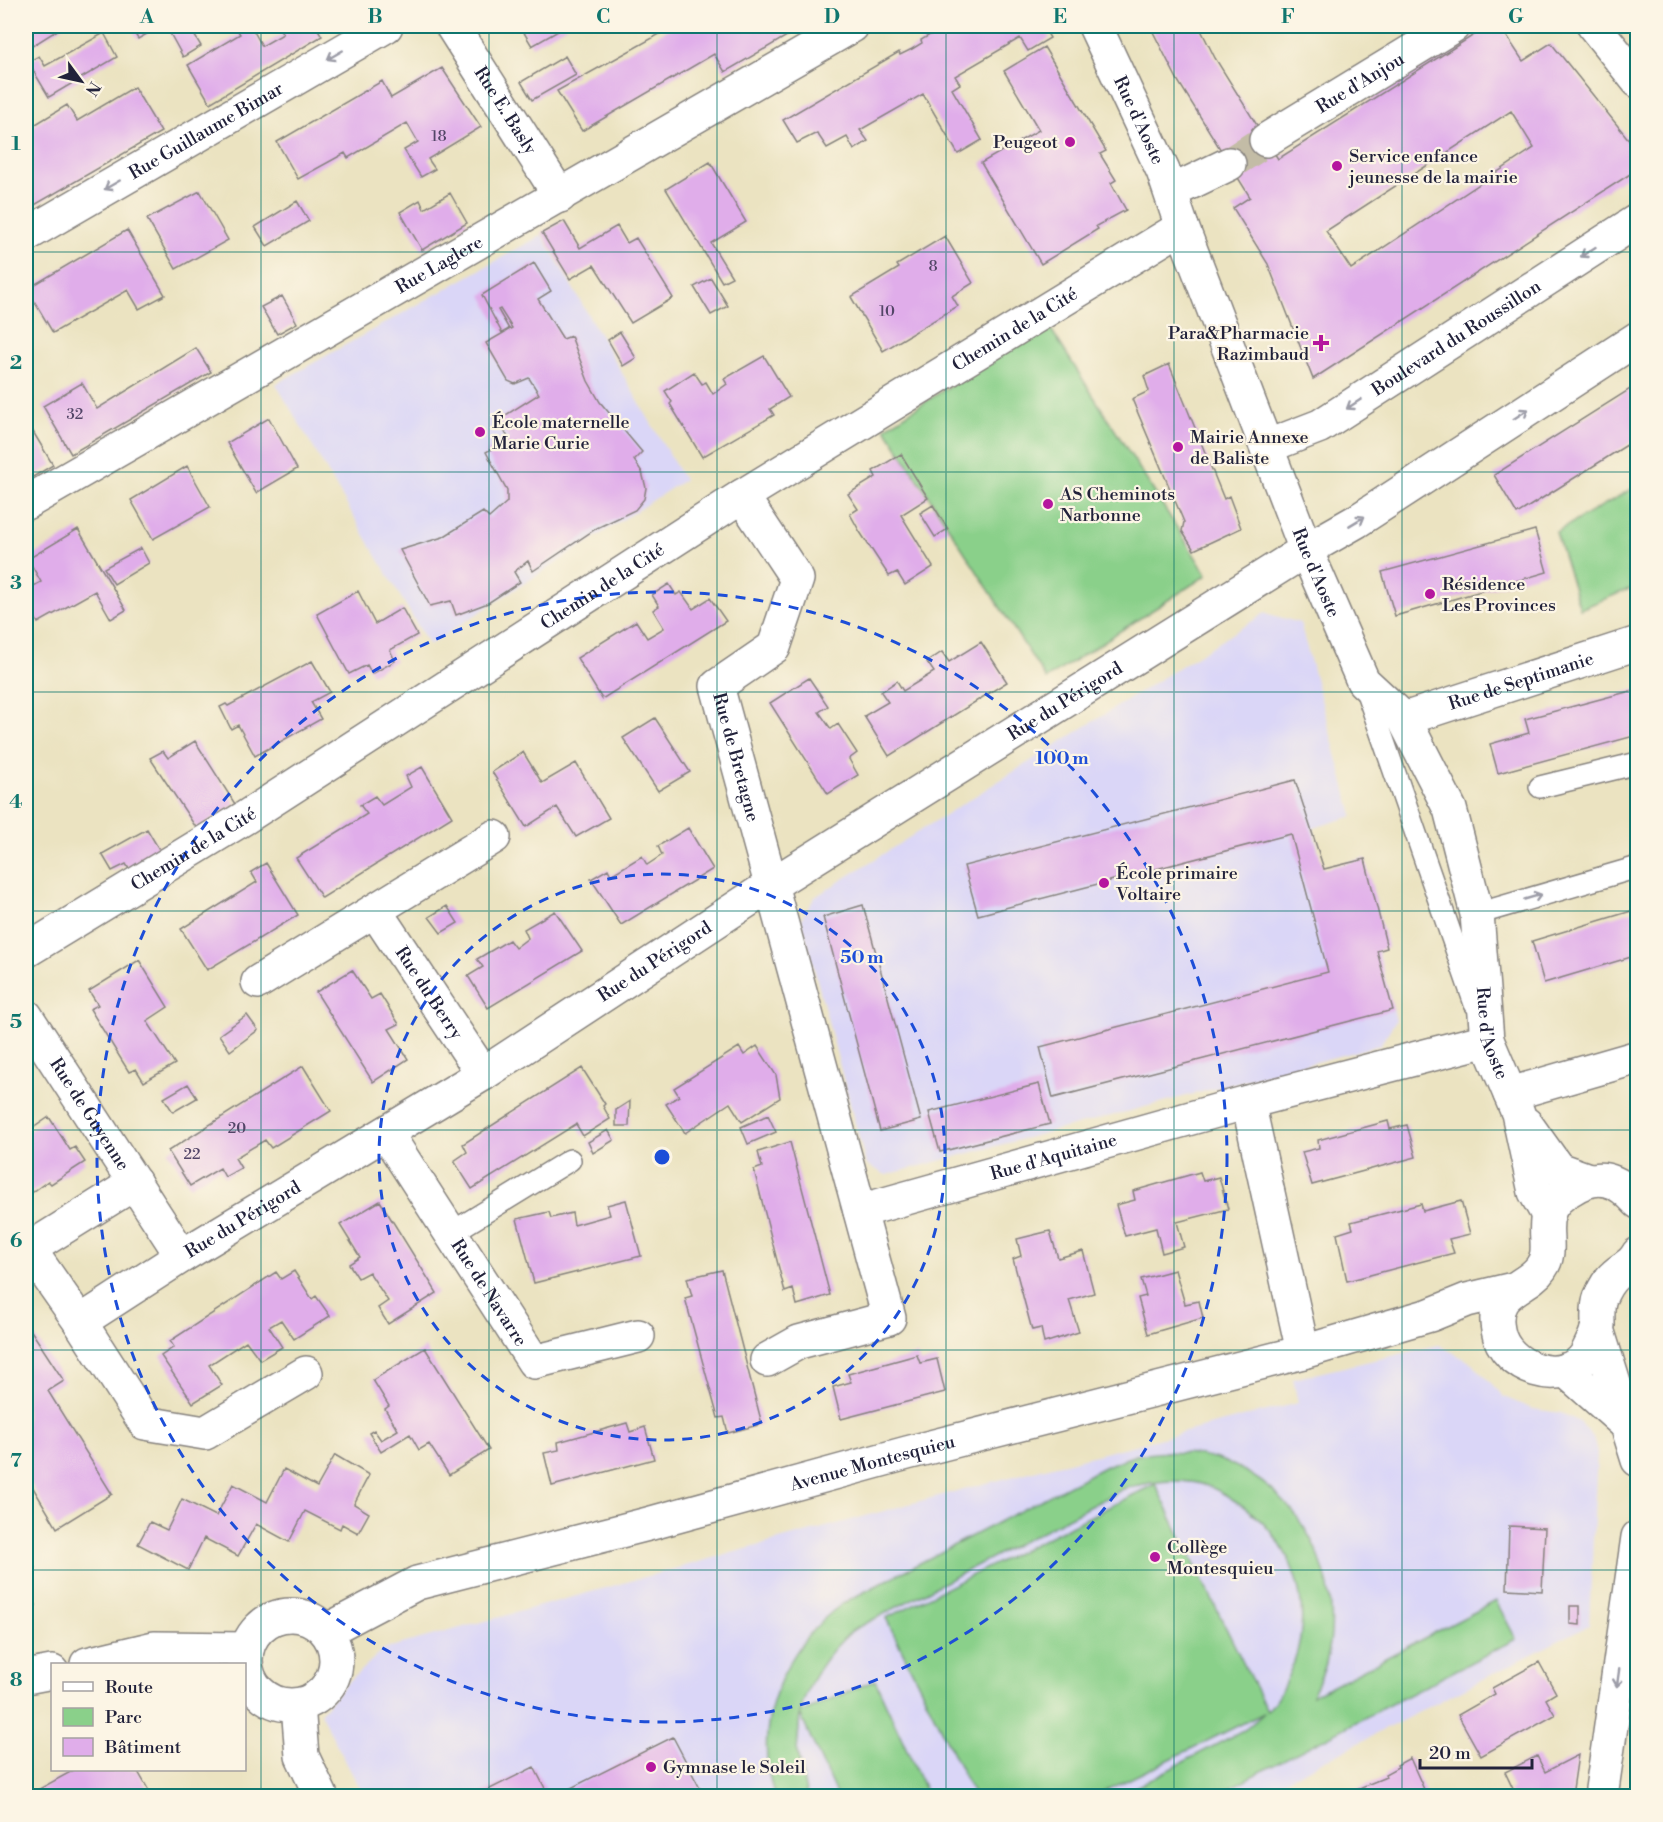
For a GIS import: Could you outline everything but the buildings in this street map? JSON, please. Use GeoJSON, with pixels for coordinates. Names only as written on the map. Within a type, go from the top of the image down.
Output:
{"type":"FeatureCollection","features":[{"type":"Feature","properties":{"kind":"street","name":"Rue Guillaume Bimar"},"geometry":{"type":"LineString","coordinates":[[26,235],[386,26]]}},
{"type":"Feature","properties":{"kind":"street","name":"Rue E. Basly"},"geometry":{"type":"LineString","coordinates":[[452,26],[560,196]]}},
{"type":"Feature","properties":{"kind":"street","name":"Rue Laglere"},"geometry":{"type":"LineString","coordinates":[[26,503],[852,26]]}},
{"type":"Feature","properties":{"kind":"street","name":"Rue d'Aoste"},"geometry":{"type":"LineString","coordinates":[[1095,26],[1171,192],[1182,227],[1306,550],[1363,681],[1404,718],[1450,809],[1477,914],[1487,1040],[1514,1104],[1535,1192],[1548,1215]]}},
{"type":"Feature","properties":{"kind":"street","name":"Rue d'Anjou"},"geometry":{"type":"LineString","coordinates":[[1266,140],[1453,26]]}},
{"type":"Feature","properties":{"kind":"street"},"geometry":{"type":"LineString","coordinates":[[1594,26],[1638,81]]}},
{"type":"Feature","properties":{"kind":"street"},"geometry":{"type":"LineString","coordinates":[[1171,192],[1229,164]]}},
{"type":"Feature","properties":{"kind":"street","name":"Boulevard du Roussillon"},"geometry":{"type":"LineString","coordinates":[[1268,446],[1320,426],[1638,220]]}},
{"type":"Feature","properties":{"kind":"street","name":"Chemin de la Cité"},"geometry":{"type":"LineString","coordinates":[[26,951],[266,804],[742,496],[1182,227]]}},
{"type":"Feature","properties":{"kind":"street"},"geometry":{"type":"LineString","coordinates":[[1306,550],[1357,521],[1638,338]]}},
{"type":"Feature","properties":{"kind":"street","name":"Rue de Bretagne"},"geometry":{"type":"LineString","coordinates":[[742,496],[797,579],[774,647],[717,686],[771,885]]}},
{"type":"Feature","properties":{"kind":"street","name":"Rue du Périgord"},"geometry":{"type":"LineString","coordinates":[[80,1322],[182,1256],[483,1074],[771,885],[1306,550]]}},
{"type":"Feature","properties":{"kind":"street","name":"Rue de Septimanie"},"geometry":{"type":"LineString","coordinates":[[1404,718],[1638,643]]}},
{"type":"Feature","properties":{"kind":"street"},"geometry":{"type":"LineString","coordinates":[[258,982],[494,837]]}},
{"type":"Feature","properties":{"kind":"street"},"geometry":{"type":"LineString","coordinates":[[767,1360],[799,1342],[889,1318],[771,885]]}},
{"type":"Feature","properties":{"kind":"street","name":"Rue du Berry"},"geometry":{"type":"LineString","coordinates":[[375,911],[483,1074]]}},
{"type":"Feature","properties":{"kind":"street","name":"Rue de Guyenne"},"geometry":{"type":"LineString","coordinates":[[26,1016],[182,1256]]}},
{"type":"Feature","properties":{"kind":"street","name":"Rue d'Aquitaine"},"geometry":{"type":"LineString","coordinates":[[860,1211],[1248,1102],[1487,1040]]}},
{"type":"Feature","properties":{"kind":"street"},"geometry":{"type":"LineString","coordinates":[[1514,1104],[1638,1057]]}},
{"type":"Feature","properties":{"kind":"street"},"geometry":{"type":"LineString","coordinates":[[1248,1102],[1303,1352]]}},
{"type":"Feature","properties":{"kind":"street","name":"Rue d'Aoste"},"geometry":{"type":"LineString","coordinates":[[1514,1104],[1558,1169],[1586,1179],[1603,1179],[1624,1187],[1638,1202]]}},
{"type":"Feature","properties":{"kind":"street","name":"Rue de Navarre"},"geometry":{"type":"LineString","coordinates":[[386,1133],[534,1362],[638,1336]]}},
{"type":"Feature","properties":{"kind":"street"},"geometry":{"type":"LineString","coordinates":[[1548,1215],[1558,1196],[1586,1179]]}},
{"type":"Feature","properties":{"kind":"street","name":"Rue de Guyenne"},"geometry":{"type":"LineString","coordinates":[[27,1250],[135,1184]]}},
{"type":"Feature","properties":{"kind":"street","name":"Avenue Montesquieu"},"geometry":{"type":"LineString","coordinates":[[326,1631],[417,1584],[907,1453],[1303,1352],[1430,1315],[1467,1300],[1509,1290],[1537,1274],[1548,1259],[1548,1215]]}},
{"type":"Feature","properties":{"kind":"street"},"geometry":{"type":"LineString","coordinates":[[27,1250],[80,1322],[145,1423],[205,1433],[306,1373]]}},
{"type":"Feature","properties":{"kind":"street"},"geometry":{"type":"LineString","coordinates":[[1509,1290],[1499,1310],[1498,1330],[1509,1355],[1530,1370],[1565,1370],[1585,1356],[1597,1329],[1599,1300],[1614,1276],[1636,1260]]}},
{"type":"Feature","properties":{"kind":"street","name":"Avenue Montesquieu"},"geometry":{"type":"LineString","coordinates":[[1430,1315],[1498,1330]]}},
{"type":"Feature","properties":{"kind":"street"},"geometry":{"type":"LineString","coordinates":[[1597,1329],[1638,1460]]}},
{"type":"Feature","properties":{"kind":"street"},"geometry":{"type":"LineString","coordinates":[[1565,1370],[1626,1424]]}},
{"type":"Feature","properties":{"kind":"street"},"geometry":{"type":"LineString","coordinates":[[1601,1797],[1638,1537]]}},
{"type":"Feature","properties":{"kind":"street"},"geometry":{"type":"LineString","coordinates":[[297,1615],[312,1620],[326,1631],[335,1650],[335,1668],[329,1684],[312,1700],[298,1705],[281,1704],[265,1697],[256,1689],[246,1665],[247,1649],[259,1627],[281,1616],[297,1615]]}},
{"type":"Feature","properties":{"kind":"street"},"geometry":{"type":"LineString","coordinates":[[95,1663],[154,1648],[247,1649]]}},
{"type":"Feature","properties":{"kind":"street"},"geometry":{"type":"LineString","coordinates":[[26,1677],[51,1672]]}},
{"type":"Feature","properties":{"kind":"street"},"geometry":{"type":"LineString","coordinates":[[298,1705],[302,1756],[321,1797]]}},
{"type":"Feature","properties":{"kind":"lane"},"geometry":{"type":"LineString","coordinates":[[1363,681],[1487,1040]]}},
{"type":"Feature","properties":{"kind":"lane"},"geometry":{"type":"LineString","coordinates":[[1539,787],[1638,763]]}},
{"type":"Feature","properties":{"kind":"lane"},"geometry":{"type":"LineString","coordinates":[[1477,914],[1638,867]]}},
{"type":"Feature","properties":{"kind":"lane"},"geometry":{"type":"LineString","coordinates":[[451,1233],[570,1160]]}},
{"type":"Feature","properties":{"kind":"shaded area","name":"École maternelle Marie Curie"},"geometry":{"type":"Polygon","coordinates":[[[542,235],[684,480],[429,645],[276,384],[542,235]]]}},
{"type":"Feature","properties":{"kind":"shaded area","name":"École primaire Voltaire"},"geometry":{"type":"Polygon","coordinates":[[[1265,613],[1300,623],[1353,816],[1313,828],[1323,869],[1365,858],[1387,946],[1378,950],[1396,1020],[1380,1045],[886,1175],[866,1164],[801,919],[815,897],[1265,613]]]}},
{"type":"Feature","properties":{"kind":"shaded area","name":"Collège Montesquieu"},"geometry":{"type":"Polygon","coordinates":[[[1439,1345],[1472,1363],[1504,1397],[1532,1409],[1561,1413],[1580,1422],[1593,1437],[1597,1452],[1589,1625],[1255,1796],[364,1796],[320,1713],[343,1687],[384,1649],[964,1489],[1298,1403],[1293,1379],[1439,1345]]]}},
{"type":"Feature","properties":{"kind":"green space","name":"AS Cheminots Narbonne"},"geometry":{"type":"Polygon","coordinates":[[[1047,323],[1207,575],[1046,679],[885,428],[1047,323]]]}},
{"type":"Feature","properties":{"kind":"green space"},"geometry":{"type":"Polygon","coordinates":[[[1637,486],[1637,586],[1580,609],[1556,532],[1637,486]]]}},
{"type":"Feature","properties":{"kind":"green space"},"geometry":{"type":"Polygon","coordinates":[[[1166,1452],[1214,1458],[1249,1473],[1274,1492],[1295,1515],[1312,1541],[1324,1570],[1330,1601],[1331,1632],[1325,1667],[1312,1696],[1496,1601],[1516,1639],[1214,1796],[1119,1796],[1246,1729],[1264,1713],[1095,1796],[974,1796],[886,1618],[1155,1484],[1267,1711],[1282,1690],[1297,1651],[1301,1626],[1301,1600],[1295,1576],[1285,1553],[1254,1514],[1217,1490],[1196,1483],[1173,1481],[1140,1485],[1123,1489],[853,1630],[835,1648],[813,1678],[800,1713],[875,1680],[928,1796],[837,1796],[800,1714],[797,1752],[807,1796],[775,1796],[768,1769],[767,1742],[770,1714],[778,1688],[790,1663],[805,1640],[824,1619],[845,1602],[1106,1466],[1136,1455],[1166,1452]]]}},
{"type":"Feature","properties":{"kind":"tunnel"},"geometry":{"type":"LineString","coordinates":[[1229,164],[1266,140]]}},
{"type":"Feature","properties":{"kind":"place","name":"Peugeot"},"geometry":{"type":"Point","coordinates":[1070,142]}},
{"type":"Feature","properties":{"kind":"place","name":"Service enfance jeunesse de la mairie"},"geometry":{"type":"Point","coordinates":[1337,166]}},
{"type":"Feature","properties":{"kind":"place","name":"Para&Pharmacie Razimbaud"},"geometry":{"type":"Point","coordinates":[1321,343]}},
{"type":"Feature","properties":{"kind":"place","name":"École maternelle Marie Curie"},"geometry":{"type":"Point","coordinates":[480,432]}},
{"type":"Feature","properties":{"kind":"place","name":"Mairie Annexe de Baliste"},"geometry":{"type":"Point","coordinates":[1178,447]}},
{"type":"Feature","properties":{"kind":"place","name":"AS Cheminots Narbonne"},"geometry":{"type":"Point","coordinates":[1048,504]}},
{"type":"Feature","properties":{"kind":"place","name":"Résidence Les Provinces"},"geometry":{"type":"Point","coordinates":[1430,594]}},
{"type":"Feature","properties":{"kind":"place","name":"École primaire Voltaire"},"geometry":{"type":"Point","coordinates":[1104,883]}},
{"type":"Feature","properties":{"kind":"place","name":"Collège Montesquieu"},"geometry":{"type":"Point","coordinates":[1155,1557]}},
{"type":"Feature","properties":{"kind":"place","name":"Gymnase le Soleil"},"geometry":{"type":"Point","coordinates":[651,1767]}}]}
